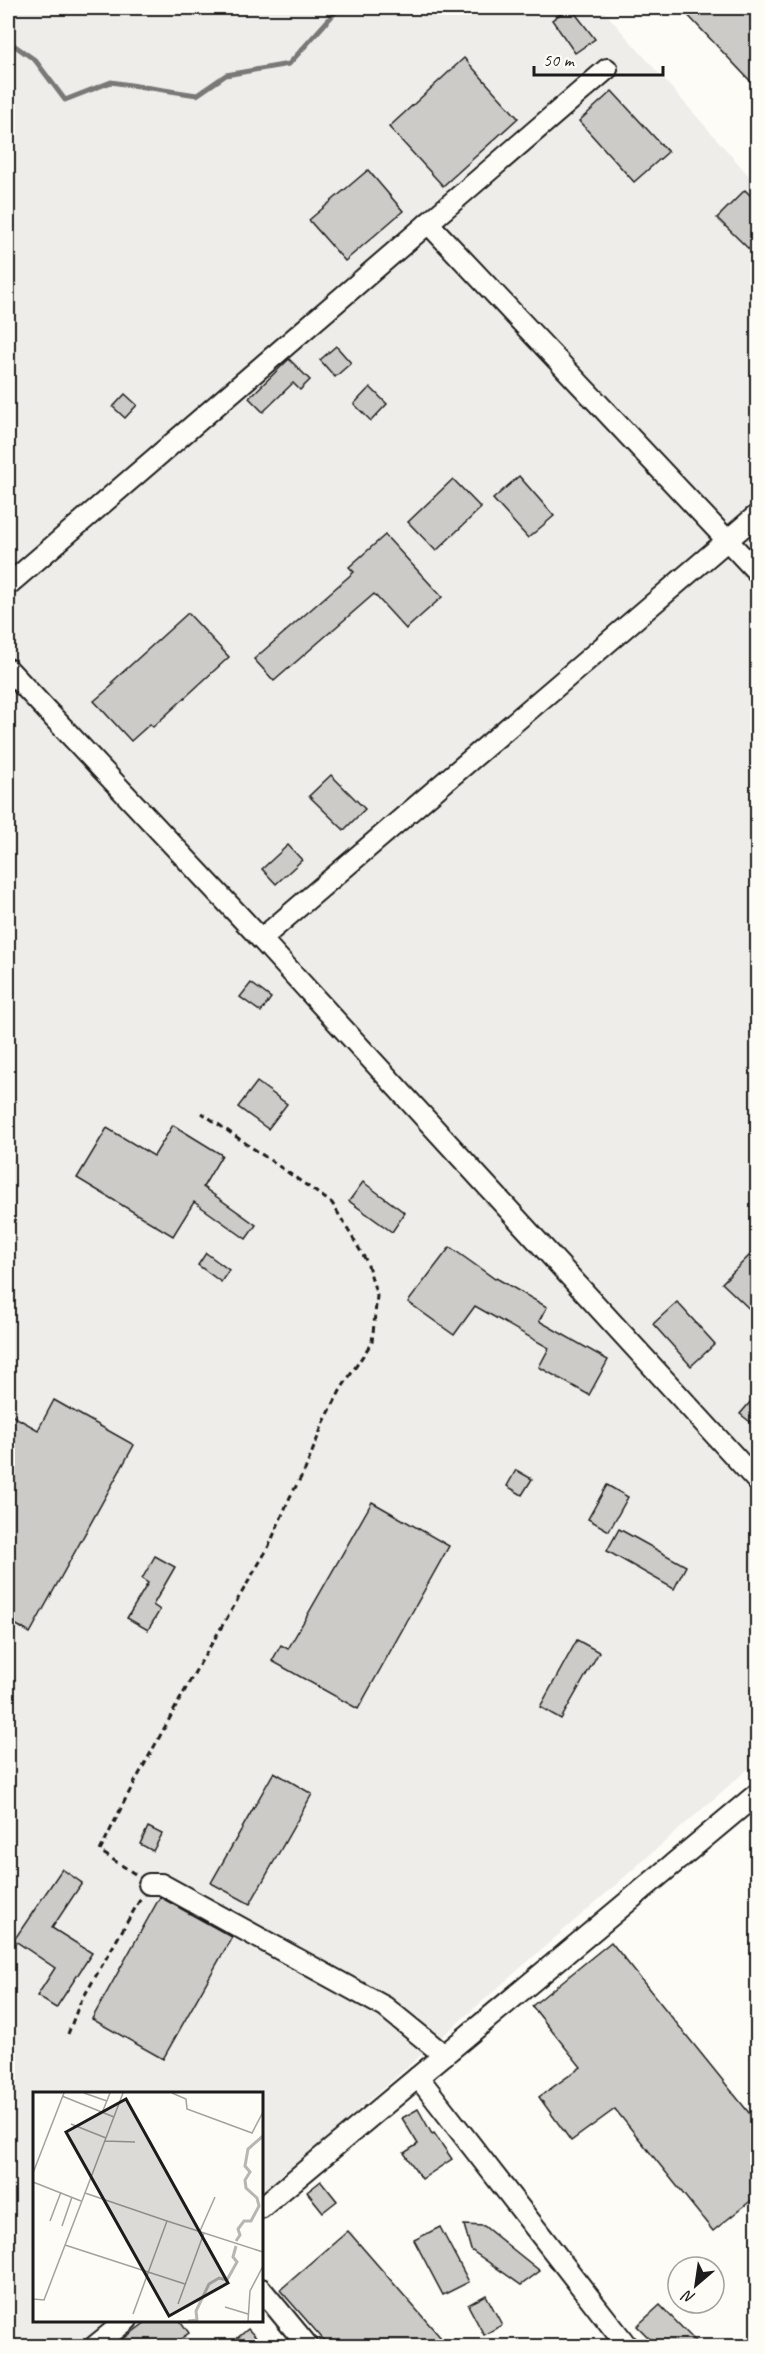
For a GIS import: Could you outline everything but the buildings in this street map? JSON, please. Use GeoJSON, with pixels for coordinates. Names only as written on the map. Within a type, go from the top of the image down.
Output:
{"type":"FeatureCollection","features":[{"type":"Feature","properties":{"kind":"street"},"geometry":{"type":"LineString","coordinates":[[8,585],[607,69]]}},
{"type":"Feature","properties":{"kind":"street"},"geometry":{"type":"LineString","coordinates":[[428,223],[758,573]]}},
{"type":"Feature","properties":{"kind":"street"},"geometry":{"type":"LineString","coordinates":[[261,939],[758,514]]}},
{"type":"Feature","properties":{"kind":"street"},"geometry":{"type":"LineString","coordinates":[[8,669],[261,939],[758,1482]]}},
{"type":"Feature","properties":{"kind":"street"},"geometry":{"type":"LineString","coordinates":[[262,2207],[758,1793]]}},
{"type":"Feature","properties":{"kind":"street"},"geometry":{"type":"LineString","coordinates":[[149,1884],[161,1884],[385,2007],[444,2055]]}},
{"type":"Feature","properties":{"kind":"street"},"geometry":{"type":"LineString","coordinates":[[418,2077],[627,2346]]}},
{"type":"Feature","properties":{"kind":"street"},"geometry":{"type":"LineString","coordinates":[[262,2290],[308,2346]]}},
{"type":"Feature","properties":{"kind":"street"},"geometry":{"type":"LineString","coordinates":[[95,2346],[125,2321]]}},
{"type":"Feature","properties":{"kind":"path"},"geometry":{"type":"LineString","coordinates":[[68,2034],[79,2005],[149,1884],[100,1851],[195,1671],[268,1548],[290,1497],[305,1470],[322,1424],[372,1341],[377,1296],[367,1262],[332,1203],[202,1113]]}},
{"type":"Feature","properties":{"kind":"shaded area"},"geometry":{"type":"Polygon","coordinates":[[[8,8],[601,8],[757,185],[757,1761],[262,2194],[262,2092],[33,2092],[33,2321],[117,2321],[88,2346],[8,2346],[8,8]]]}},
{"type":"Feature","properties":{"kind":"waterway"},"geometry":{"type":"LineString","coordinates":[[8,41],[35,60],[65,100],[111,82],[197,95],[226,75],[289,64],[339,8]]}}]}
